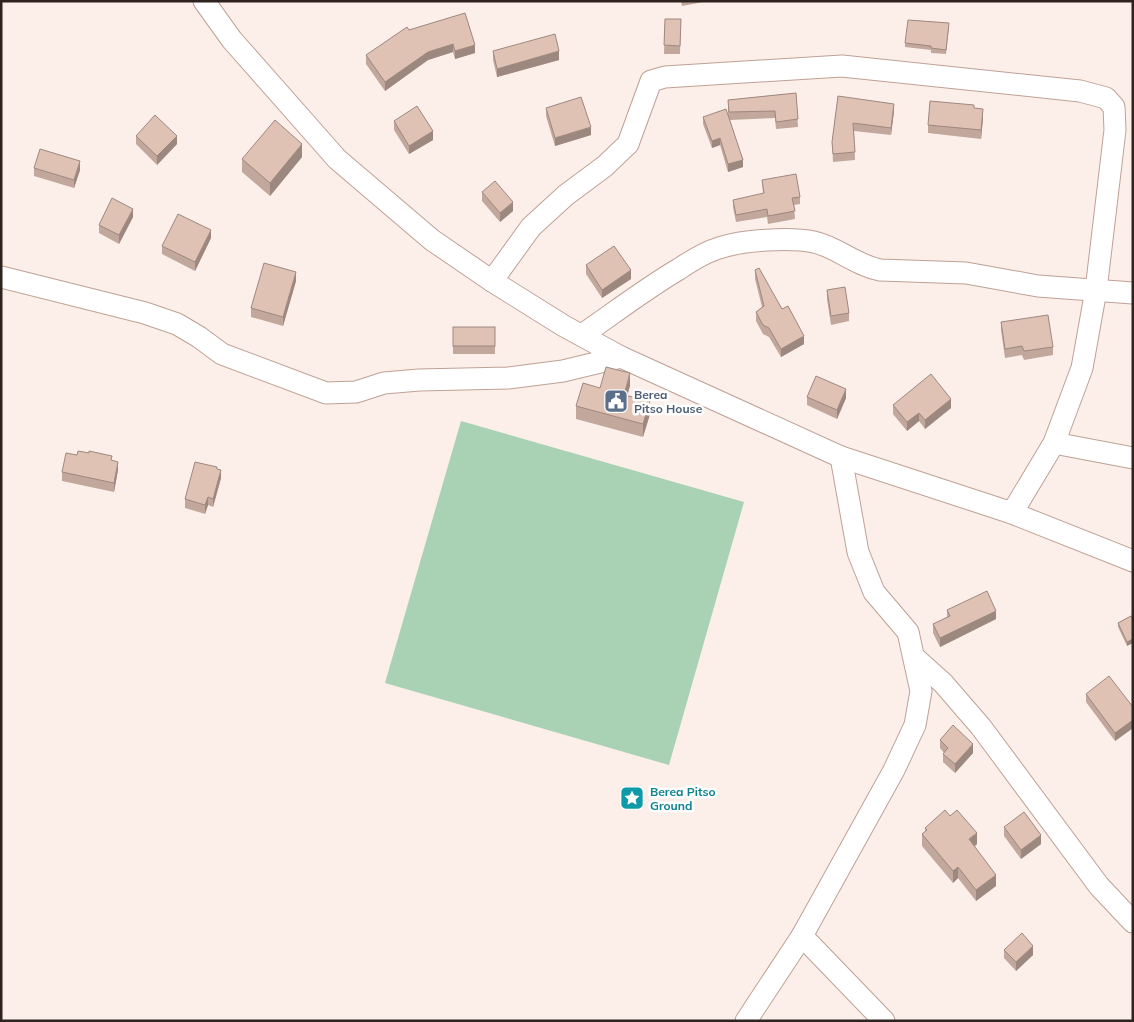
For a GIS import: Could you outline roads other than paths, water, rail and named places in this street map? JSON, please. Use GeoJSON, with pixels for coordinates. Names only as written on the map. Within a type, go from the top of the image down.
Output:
{"type":"FeatureCollection","features":[{"type":"Feature","properties":{"kind":"street"},"geometry":{"type":"LineString","coordinates":[[204,1],[232,40],[338,159],[432,240],[492,281],[582,336],[621,357],[842,457],[1012,514],[1133,561]]}},
{"type":"Feature","properties":{"kind":"street"},"geometry":{"type":"LineString","coordinates":[[492,281],[532,227],[566,195],[605,166],[628,144],[651,81],[665,77],[842,66],[1080,91],[1106,98],[1114,107],[1115,130],[1096,290],[1082,368],[1054,443],[1012,514]]}},
{"type":"Feature","properties":{"kind":"street"},"geometry":{"type":"LineString","coordinates":[[582,336],[692,260],[719,248],[777,239],[814,242],[866,268],[966,273],[1038,286],[1133,293]]}},
{"type":"Feature","properties":{"kind":"street"},"geometry":{"type":"LineString","coordinates":[[1,277],[144,313],[177,324],[222,354],[326,393],[356,392],[384,383],[419,380],[508,378],[563,371],[621,357]]}},
{"type":"Feature","properties":{"kind":"street"},"geometry":{"type":"LineString","coordinates":[[1054,443],[1133,458]]}},
{"type":"Feature","properties":{"kind":"street"},"geometry":{"type":"LineString","coordinates":[[746,1021],[802,936],[894,770],[915,725],[921,690],[908,632],[874,592],[858,552],[842,457]]}},
{"type":"Feature","properties":{"kind":"street"},"geometry":{"type":"LineString","coordinates":[[914,657],[943,683],[981,726],[1100,886],[1133,922]]}},
{"type":"Feature","properties":{"kind":"street"},"geometry":{"type":"LineString","coordinates":[[802,936],[884,1021]]}},
{"type":"Feature","properties":{"kind":"place","name":"Berea Pitso House"},"geometry":{"type":"Point","coordinates":[616,401]}},
{"type":"Feature","properties":{"kind":"place","name":"Berea Pitso Ground"},"geometry":{"type":"Point","coordinates":[632,798]}}]}
